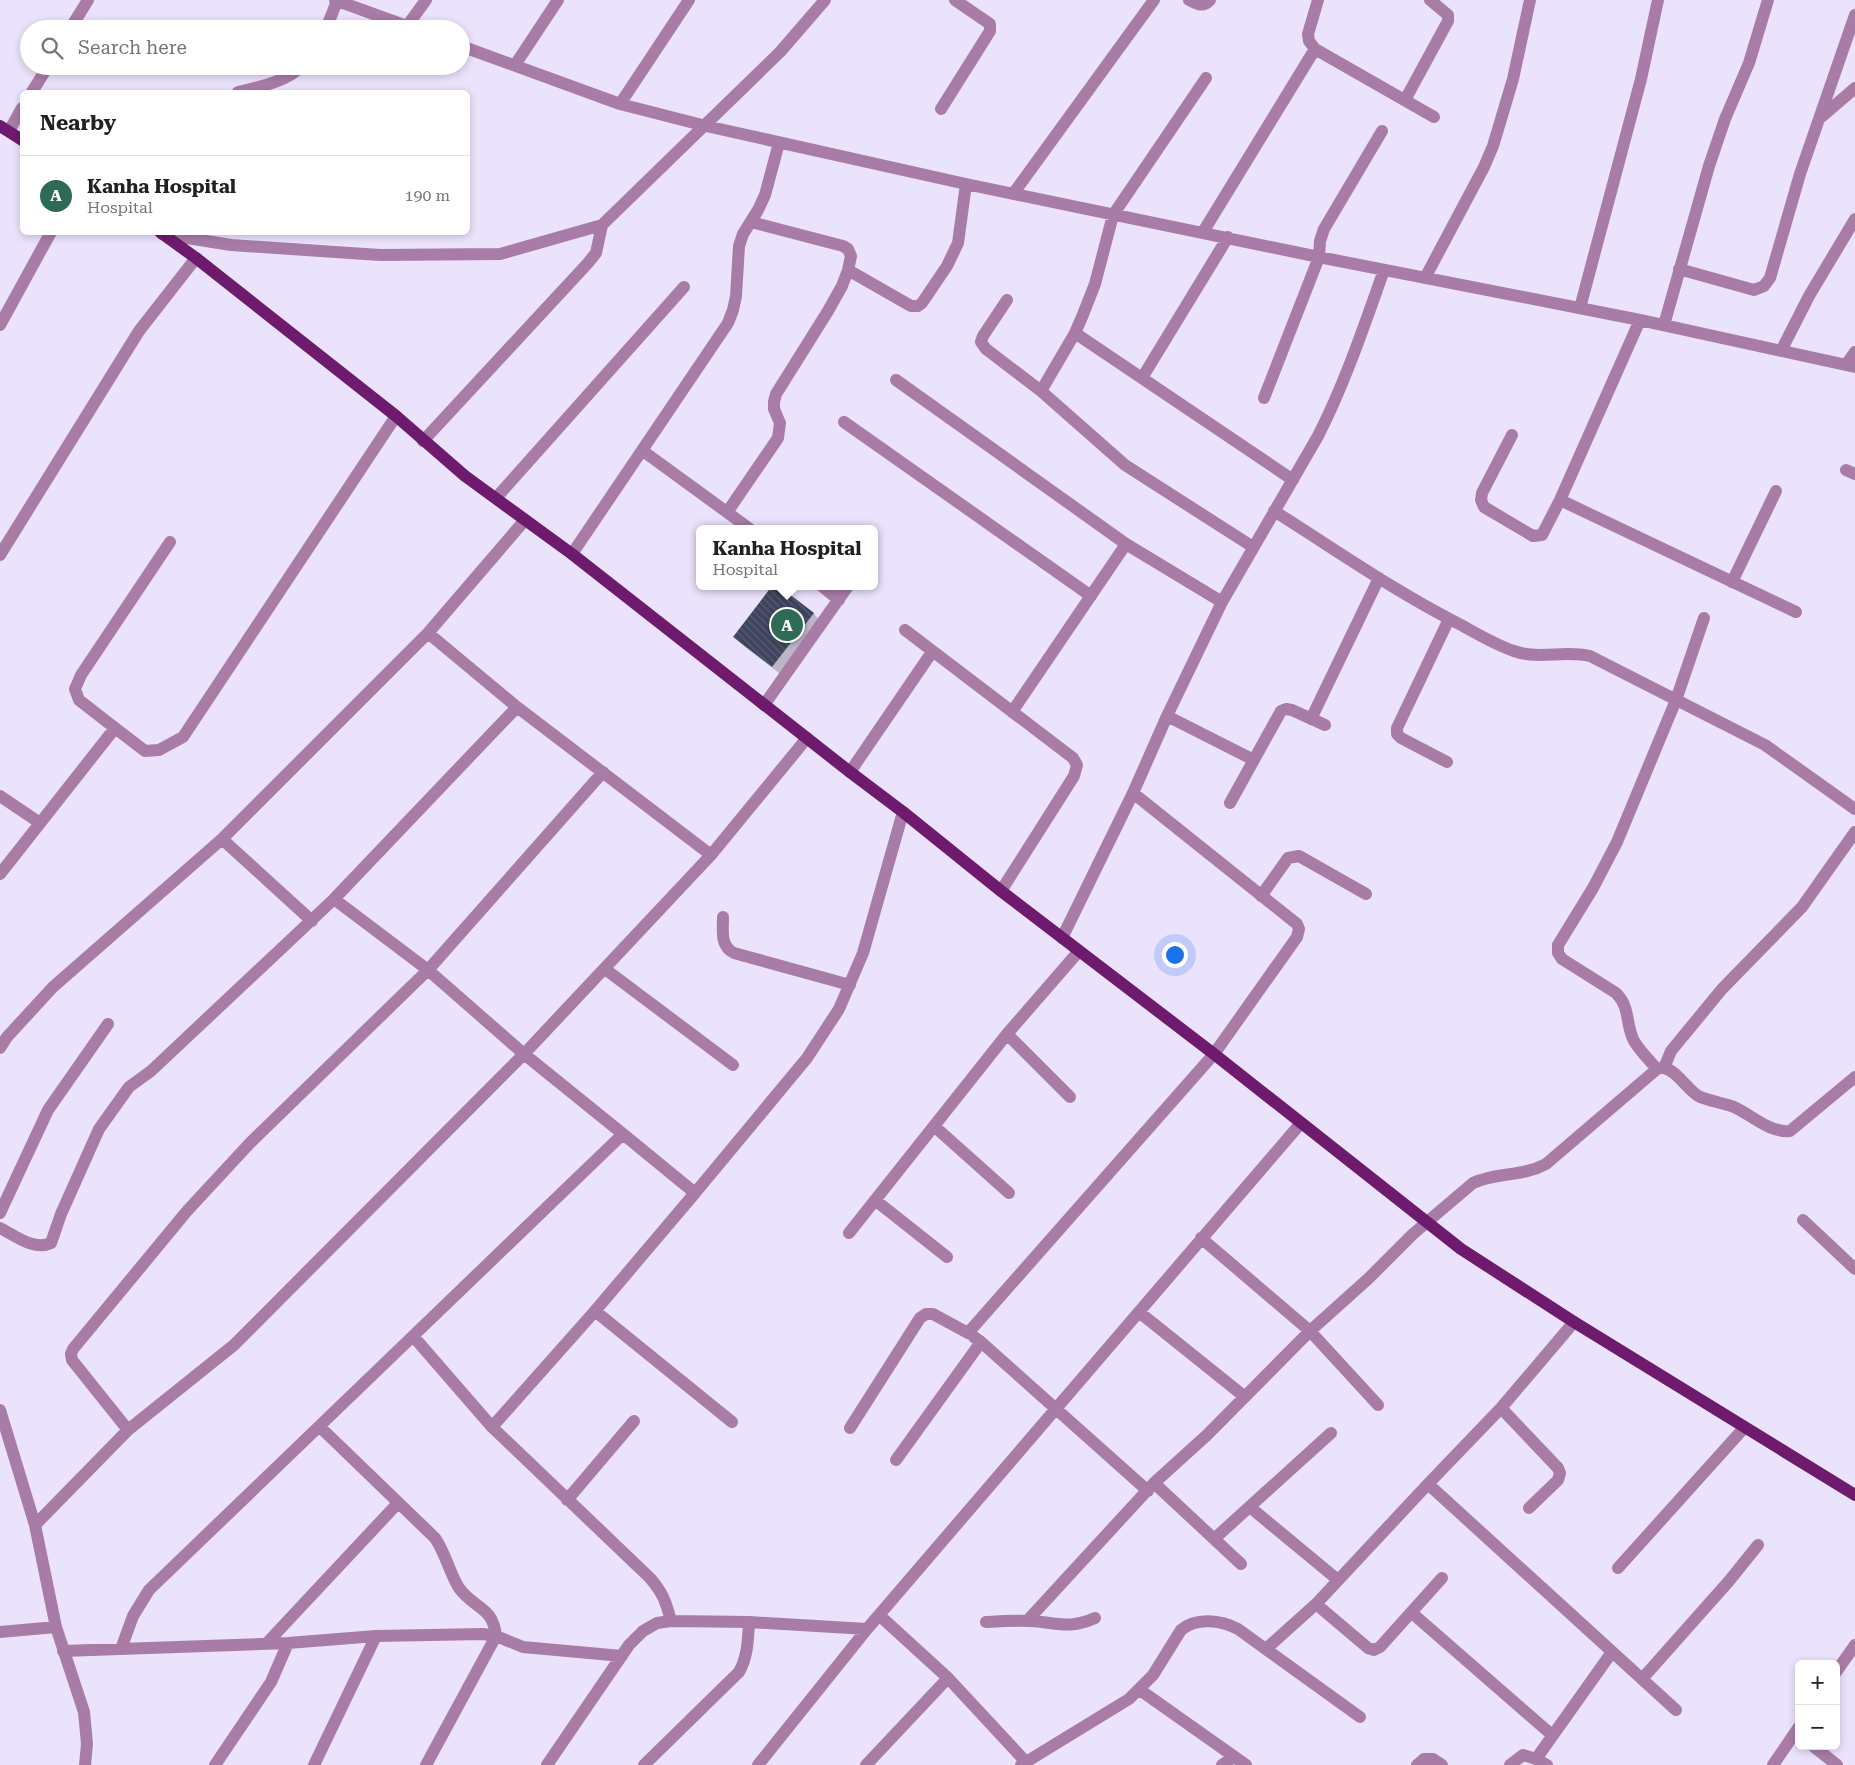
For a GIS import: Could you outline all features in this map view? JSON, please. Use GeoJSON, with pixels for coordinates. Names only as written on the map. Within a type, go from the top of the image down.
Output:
{"type":"FeatureCollection","features":[{"type":"Feature","properties":{"kind":"main road"},"geometry":{"type":"LineString","coordinates":[[4,128],[20,139]]}},
{"type":"Feature","properties":{"kind":"main road"},"geometry":{"type":"LineString","coordinates":[[164,235],[196,258],[396,416],[465,476],[572,554],[903,812],[1001,891],[1214,1054],[1427,1223],[1462,1249],[1574,1322],[1855,1495]]}},
{"type":"Feature","properties":{"kind":"street"},"geometry":{"type":"LineString","coordinates":[[76,20],[88,0]]}},
{"type":"Feature","properties":{"kind":"street"},"geometry":{"type":"LineString","coordinates":[[329,20],[336,0],[392,20]]}},
{"type":"Feature","properties":{"kind":"street"},"geometry":{"type":"LineString","coordinates":[[415,20],[426,0]]}},
{"type":"Feature","properties":{"kind":"street"},"geometry":{"type":"LineString","coordinates":[[515,65],[558,0]]}},
{"type":"Feature","properties":{"kind":"street"},"geometry":{"type":"LineString","coordinates":[[620,104],[689,0]]}},
{"type":"Feature","properties":{"kind":"street"},"geometry":{"type":"LineString","coordinates":[[185,235],[380,255],[500,254],[602,225],[780,52],[825,0]]}},
{"type":"Feature","properties":{"kind":"street"},"geometry":{"type":"LineString","coordinates":[[940,109],[990,31],[990,24],[955,0]]}},
{"type":"Feature","properties":{"kind":"street"},"geometry":{"type":"LineString","coordinates":[[1013,194],[1154,0]]}},
{"type":"Feature","properties":{"kind":"street"},"geometry":{"type":"LineString","coordinates":[[1189,0],[1200,5],[1206,4],[1210,0]]}},
{"type":"Feature","properties":{"kind":"street"},"geometry":{"type":"LineString","coordinates":[[1318,0],[1308,34],[1308,41],[1315,49],[1434,117]]}},
{"type":"Feature","properties":{"kind":"street"},"geometry":{"type":"LineString","coordinates":[[1405,100],[1448,21],[1448,15],[1445,11],[1430,0]]}},
{"type":"Feature","properties":{"kind":"street"},"geometry":{"type":"LineString","coordinates":[[1426,278],[1493,146],[1513,78],[1530,0]]}},
{"type":"Feature","properties":{"kind":"street"},"geometry":{"type":"LineString","coordinates":[[1580,308],[1641,79],[1658,0]]}},
{"type":"Feature","properties":{"kind":"street"},"geometry":{"type":"LineString","coordinates":[[1664,325],[1708,166],[1749,63],[1768,0]]}},
{"type":"Feature","properties":{"kind":"street"},"geometry":{"type":"LineString","coordinates":[[1680,269],[1754,290],[1764,286],[1770,278],[1800,174],[1855,15]]}},
{"type":"Feature","properties":{"kind":"street"},"geometry":{"type":"LineString","coordinates":[[470,49],[620,104],[779,143],[966,184],[1319,257],[1640,320],[1851,366],[1855,352]]}},
{"type":"Feature","properties":{"kind":"street"},"geometry":{"type":"LineString","coordinates":[[1203,232],[1315,49]]}},
{"type":"Feature","properties":{"kind":"street"},"geometry":{"type":"LineString","coordinates":[[33,90],[42,75]]}},
{"type":"Feature","properties":{"kind":"street"},"geometry":{"type":"LineString","coordinates":[[252,90],[279,86],[293,75]]}},
{"type":"Feature","properties":{"kind":"street"},"geometry":{"type":"LineString","coordinates":[[1041,391],[1075,333],[1094,284],[1113,215],[1206,78]]}},
{"type":"Feature","properties":{"kind":"street"},"geometry":{"type":"LineString","coordinates":[[1819,119],[1855,88]]}},
{"type":"Feature","properties":{"kind":"street"},"geometry":{"type":"LineString","coordinates":[[4,128],[20,110]]}},
{"type":"Feature","properties":{"kind":"street"},"geometry":{"type":"LineString","coordinates":[[1264,398],[1319,257],[1320,241],[1324,229],[1382,131]]}},
{"type":"Feature","properties":{"kind":"street"},"geometry":{"type":"LineString","coordinates":[[572,554],[728,323],[736,296],[739,246],[743,234],[765,195],[779,143]]}},
{"type":"Feature","properties":{"kind":"street"},"geometry":{"type":"LineString","coordinates":[[848,270],[911,306],[922,304],[947,266],[958,243],[966,184]]}},
{"type":"Feature","properties":{"kind":"street"},"geometry":{"type":"LineString","coordinates":[[1781,350],[1808,296],[1855,219]]}},
{"type":"Feature","properties":{"kind":"street"},"geometry":{"type":"LineString","coordinates":[[728,511],[778,438],[780,423],[774,409],[776,394],[828,311],[848,270],[851,256],[848,249],[843,246],[751,222]]}},
{"type":"Feature","properties":{"kind":"street"},"geometry":{"type":"LineString","coordinates":[[423,441],[588,263],[596,253],[602,225]]}},
{"type":"Feature","properties":{"kind":"street"},"geometry":{"type":"LineString","coordinates":[[0,325],[49,235]]}},
{"type":"Feature","properties":{"kind":"street"},"geometry":{"type":"LineString","coordinates":[[1142,378],[1228,237]]}},
{"type":"Feature","properties":{"kind":"street"},"geometry":{"type":"LineString","coordinates":[[0,555],[139,331],[196,258]]}},
{"type":"Feature","properties":{"kind":"street"},"geometry":{"type":"LineString","coordinates":[[1062,938],[1133,793],[1167,716],[1222,602],[1318,436],[1341,388],[1384,270]]}},
{"type":"Feature","properties":{"kind":"street"},"geometry":{"type":"LineString","coordinates":[[496,498],[684,287]]}},
{"type":"Feature","properties":{"kind":"street"},"geometry":{"type":"LineString","coordinates":[[1008,300],[983,336],[982,346],[1041,391],[1125,466],[1253,547]]}},
{"type":"Feature","properties":{"kind":"street"},"geometry":{"type":"LineString","coordinates":[[1512,435],[1482,493],[1481,500],[1484,507],[1533,536],[1542,535],[1560,500],[1640,320]]}},
{"type":"Feature","properties":{"kind":"street"},"geometry":{"type":"LineString","coordinates":[[1075,333],[1293,480]]}},
{"type":"Feature","properties":{"kind":"street"},"geometry":{"type":"LineString","coordinates":[[896,380],[1126,544],[1222,602]]}},
{"type":"Feature","properties":{"kind":"street"},"geometry":{"type":"LineString","coordinates":[[170,542],[81,675],[75,689],[79,700],[145,751],[159,750],[183,738],[396,416]]}},
{"type":"Feature","properties":{"kind":"street"},"geometry":{"type":"LineString","coordinates":[[844,422],[1091,596]]}},
{"type":"Feature","properties":{"kind":"street"},"geometry":{"type":"LineString","coordinates":[[643,451],[745,525]]}},
{"type":"Feature","properties":{"kind":"street"},"geometry":{"type":"LineString","coordinates":[[1732,582],[1776,491]]}},
{"type":"Feature","properties":{"kind":"street"},"geometry":{"type":"LineString","coordinates":[[1560,500],[1796,612]]}},
{"type":"Feature","properties":{"kind":"street"},"geometry":{"type":"LineString","coordinates":[[1274,511],[1380,578],[1449,619],[1500,646],[1528,655],[1544,656],[1576,653],[1590,656],[1765,745],[1855,809]]}},
{"type":"Feature","properties":{"kind":"street"},"geometry":{"type":"LineString","coordinates":[[0,1048],[7,1037],[54,987],[222,839],[428,633],[525,520]]}},
{"type":"Feature","properties":{"kind":"street"},"geometry":{"type":"LineString","coordinates":[[1012,712],[1126,544]]}},
{"type":"Feature","properties":{"kind":"street"},"geometry":{"type":"LineString","coordinates":[[1312,719],[1380,578]]}},
{"type":"Feature","properties":{"kind":"street"},"geometry":{"type":"LineString","coordinates":[[827,590],[839,600]]}},
{"type":"Feature","properties":{"kind":"street"},"geometry":{"type":"LineString","coordinates":[[764,705],[845,590]]}},
{"type":"Feature","properties":{"kind":"street"},"geometry":{"type":"LineString","coordinates":[[1704,618],[1676,700],[1614,850],[1558,945],[1558,953],[1562,959],[1616,993],[1626,1008],[1634,1040],[1661,1069],[1672,1073],[1700,1097],[1736,1108],[1781,1132],[1790,1131],[1855,1077]]}},
{"type":"Feature","properties":{"kind":"street"},"geometry":{"type":"LineString","coordinates":[[1447,762],[1401,738],[1397,734],[1397,728],[1449,619]]}},
{"type":"Feature","properties":{"kind":"street"},"geometry":{"type":"LineString","coordinates":[[905,630],[1073,758],[1077,765],[1074,776],[1001,891]]}},
{"type":"Feature","properties":{"kind":"street"},"geometry":{"type":"LineString","coordinates":[[428,633],[518,707],[711,855]]}},
{"type":"Feature","properties":{"kind":"street"},"geometry":{"type":"LineString","coordinates":[[850,772],[932,652]]}},
{"type":"Feature","properties":{"kind":"street"},"geometry":{"type":"LineString","coordinates":[[0,1228],[35,1246],[44,1247],[51,1244],[61,1214],[99,1129],[129,1087],[150,1072],[334,900],[518,707]]}},
{"type":"Feature","properties":{"kind":"street"},"geometry":{"type":"LineString","coordinates":[[1230,803],[1281,711],[1286,709],[1292,710],[1325,724]]}},
{"type":"Feature","properties":{"kind":"street"},"geometry":{"type":"LineString","coordinates":[[1167,716],[1254,760]]}},
{"type":"Feature","properties":{"kind":"street"},"geometry":{"type":"LineString","coordinates":[[0,874],[115,728]]}},
{"type":"Feature","properties":{"kind":"street"},"geometry":{"type":"LineString","coordinates":[[35,1526],[128,1430],[234,1345],[524,1054],[605,970],[711,855],[807,738]]}},
{"type":"Feature","properties":{"kind":"street"},"geometry":{"type":"LineString","coordinates":[[128,1430],[72,1360],[71,1354],[73,1349],[187,1211],[250,1143],[428,970],[603,772]]}},
{"type":"Feature","properties":{"kind":"street"},"geometry":{"type":"LineString","coordinates":[[968,1333],[1214,1054],[1297,937],[1299,929],[1297,924],[1133,793]]}},
{"type":"Feature","properties":{"kind":"street"},"geometry":{"type":"LineString","coordinates":[[0,796],[40,823]]}},
{"type":"Feature","properties":{"kind":"street"},"geometry":{"type":"LineString","coordinates":[[492,1427],[595,1311],[807,1058],[839,1009],[863,953],[903,812]]}},
{"type":"Feature","properties":{"kind":"street"},"geometry":{"type":"LineString","coordinates":[[1027,1621],[1151,1487],[1207,1435],[1310,1331],[1369,1278],[1413,1234],[1473,1183],[1484,1178],[1534,1171],[1546,1164],[1661,1069],[1671,1052],[1726,985],[1802,907],[1855,832]]}},
{"type":"Feature","properties":{"kind":"street"},"geometry":{"type":"LineString","coordinates":[[222,839],[312,921]]}},
{"type":"Feature","properties":{"kind":"street"},"geometry":{"type":"LineString","coordinates":[[1261,896],[1288,858],[1299,856],[1366,894]]}},
{"type":"Feature","properties":{"kind":"street"},"geometry":{"type":"LineString","coordinates":[[334,900],[428,970],[524,1054],[695,1193]]}},
{"type":"Feature","properties":{"kind":"street"},"geometry":{"type":"LineString","coordinates":[[723,917],[723,941],[727,949],[734,953],[850,985]]}},
{"type":"Feature","properties":{"kind":"street"},"geometry":{"type":"LineString","coordinates":[[849,1233],[1008,1034],[1079,951]]}},
{"type":"Feature","properties":{"kind":"street"},"geometry":{"type":"LineString","coordinates":[[605,970],[733,1065]]}},
{"type":"Feature","properties":{"kind":"street"},"geometry":{"type":"LineString","coordinates":[[0,1214],[48,1110],[108,1024]]}},
{"type":"Feature","properties":{"kind":"street"},"geometry":{"type":"LineString","coordinates":[[1008,1034],[1070,1097]]}},
{"type":"Feature","properties":{"kind":"street"},"geometry":{"type":"LineString","coordinates":[[758,1765],[867,1629],[1301,1123]]}},
{"type":"Feature","properties":{"kind":"street"},"geometry":{"type":"LineString","coordinates":[[934,1126],[1009,1193]]}},
{"type":"Feature","properties":{"kind":"street"},"geometry":{"type":"LineString","coordinates":[[121,1649],[132,1616],[149,1590],[622,1134]]}},
{"type":"Feature","properties":{"kind":"street"},"geometry":{"type":"LineString","coordinates":[[875,1200],[947,1257]]}},
{"type":"Feature","properties":{"kind":"street"},"geometry":{"type":"LineString","coordinates":[[1803,1220],[1855,1268]]}},
{"type":"Feature","properties":{"kind":"street"},"geometry":{"type":"LineString","coordinates":[[1201,1238],[1310,1331],[1378,1406]]}},
{"type":"Feature","properties":{"kind":"street"},"geometry":{"type":"LineString","coordinates":[[595,1311],[732,1422]]}},
{"type":"Feature","properties":{"kind":"street"},"geometry":{"type":"LineString","coordinates":[[1139,1312],[1244,1397]]}},
{"type":"Feature","properties":{"kind":"street"},"geometry":{"type":"LineString","coordinates":[[850,1428],[920,1318],[926,1314],[933,1314],[981,1342],[1055,1409],[1214,1539],[1241,1564]]}},
{"type":"Feature","properties":{"kind":"street"},"geometry":{"type":"LineString","coordinates":[[1267,1648],[1316,1604],[1501,1408],[1574,1322]]}},
{"type":"Feature","properties":{"kind":"street"},"geometry":{"type":"LineString","coordinates":[[413,1336],[492,1427],[661,1590],[671,1621]]}},
{"type":"Feature","properties":{"kind":"street"},"geometry":{"type":"LineString","coordinates":[[896,1460],[981,1342]]}},
{"type":"Feature","properties":{"kind":"street"},"geometry":{"type":"LineString","coordinates":[[1501,1408],[1558,1468],[1560,1473],[1558,1480],[1529,1508]]}},
{"type":"Feature","properties":{"kind":"street"},"geometry":{"type":"LineString","coordinates":[[0,1410],[35,1526],[56,1627],[84,1712],[87,1744],[85,1765]]}},
{"type":"Feature","properties":{"kind":"street"},"geometry":{"type":"LineString","coordinates":[[567,1500],[634,1421]]}},
{"type":"Feature","properties":{"kind":"street"},"geometry":{"type":"LineString","coordinates":[[320,1427],[435,1538],[443,1549],[454,1579],[460,1589],[468,1598],[490,1615],[494,1624],[496,1636],[426,1765]]}},
{"type":"Feature","properties":{"kind":"street"},"geometry":{"type":"LineString","coordinates":[[1618,1568],[1744,1428]]}},
{"type":"Feature","properties":{"kind":"street"},"geometry":{"type":"LineString","coordinates":[[1214,1539],[1251,1508],[1331,1433]]}},
{"type":"Feature","properties":{"kind":"street"},"geometry":{"type":"LineString","coordinates":[[1428,1484],[1676,1710]]}},
{"type":"Feature","properties":{"kind":"street"},"geometry":{"type":"LineString","coordinates":[[266,1644],[398,1502]]}},
{"type":"Feature","properties":{"kind":"street"},"geometry":{"type":"LineString","coordinates":[[1251,1508],[1338,1580]]}},
{"type":"Feature","properties":{"kind":"street"},"geometry":{"type":"LineString","coordinates":[[1642,1679],[1730,1581],[1758,1546]]}},
{"type":"Feature","properties":{"kind":"street"},"geometry":{"type":"LineString","coordinates":[[1316,1604],[1368,1648],[1374,1650],[1380,1647],[1442,1578]]}},
{"type":"Feature","properties":{"kind":"street"},"geometry":{"type":"LineString","coordinates":[[1412,1613],[1552,1735]]}},
{"type":"Feature","properties":{"kind":"street"},"geometry":{"type":"LineString","coordinates":[[879,1615],[948,1678],[1023,1764],[1129,1699],[1140,1690],[1153,1675],[1181,1630],[1187,1625],[1196,1622],[1229,1624],[1267,1648],[1360,1717]]}},
{"type":"Feature","properties":{"kind":"street"},"geometry":{"type":"LineString","coordinates":[[986,1622],[1027,1621],[1072,1625],[1082,1624],[1094,1618]]}},
{"type":"Feature","properties":{"kind":"street"},"geometry":{"type":"LineString","coordinates":[[547,1765],[622,1656],[643,1631],[658,1623],[671,1621],[749,1622],[867,1629]]}},
{"type":"Feature","properties":{"kind":"street"},"geometry":{"type":"LineString","coordinates":[[644,1765],[739,1672],[744,1663],[749,1622]]}},
{"type":"Feature","properties":{"kind":"street"},"geometry":{"type":"LineString","coordinates":[[0,1632],[56,1627]]}},
{"type":"Feature","properties":{"kind":"street"},"geometry":{"type":"LineString","coordinates":[[64,1651],[288,1643],[376,1636],[483,1634],[496,1636],[523,1647],[622,1656]]}},
{"type":"Feature","properties":{"kind":"street"},"geometry":{"type":"LineString","coordinates":[[314,1765],[376,1636]]}},
{"type":"Feature","properties":{"kind":"street"},"geometry":{"type":"LineString","coordinates":[[215,1765],[271,1682],[288,1643]]}},
{"type":"Feature","properties":{"kind":"street"},"geometry":{"type":"LineString","coordinates":[[1840,1666],[1855,1644]]}},
{"type":"Feature","properties":{"kind":"street"},"geometry":{"type":"LineString","coordinates":[[1510,1765],[1523,1755],[1541,1762],[1552,1735],[1612,1652]]}},
{"type":"Feature","properties":{"kind":"street"},"geometry":{"type":"LineString","coordinates":[[866,1765],[948,1678]]}},
{"type":"Feature","properties":{"kind":"street"},"geometry":{"type":"LineString","coordinates":[[1140,1690],[1246,1765]]}},
{"type":"Feature","properties":{"kind":"street"},"geometry":{"type":"LineString","coordinates":[[1773,1765],[1795,1736]]}},
{"type":"Feature","properties":{"kind":"street"},"geometry":{"type":"LineString","coordinates":[[1818,1750],[1837,1765]]}},
{"type":"Feature","properties":{"kind":"street"},"geometry":{"type":"LineString","coordinates":[[1222,1765],[1234,1757]]}},
{"type":"Feature","properties":{"kind":"street"},"geometry":{"type":"LineString","coordinates":[[1417,1765],[1424,1759],[1433,1759],[1442,1765]]}},
{"type":"Feature","properties":{"kind":"building"},"geometry":{"type":"Polygon","coordinates":[[[769,590],[784,590],[814,613],[772,667],[733,637],[769,590]]]}},
{"type":"Feature","properties":{"kind":"place","name":"Kanha Hospital"},"geometry":{"type":"Point","coordinates":[787,625]}}]}
